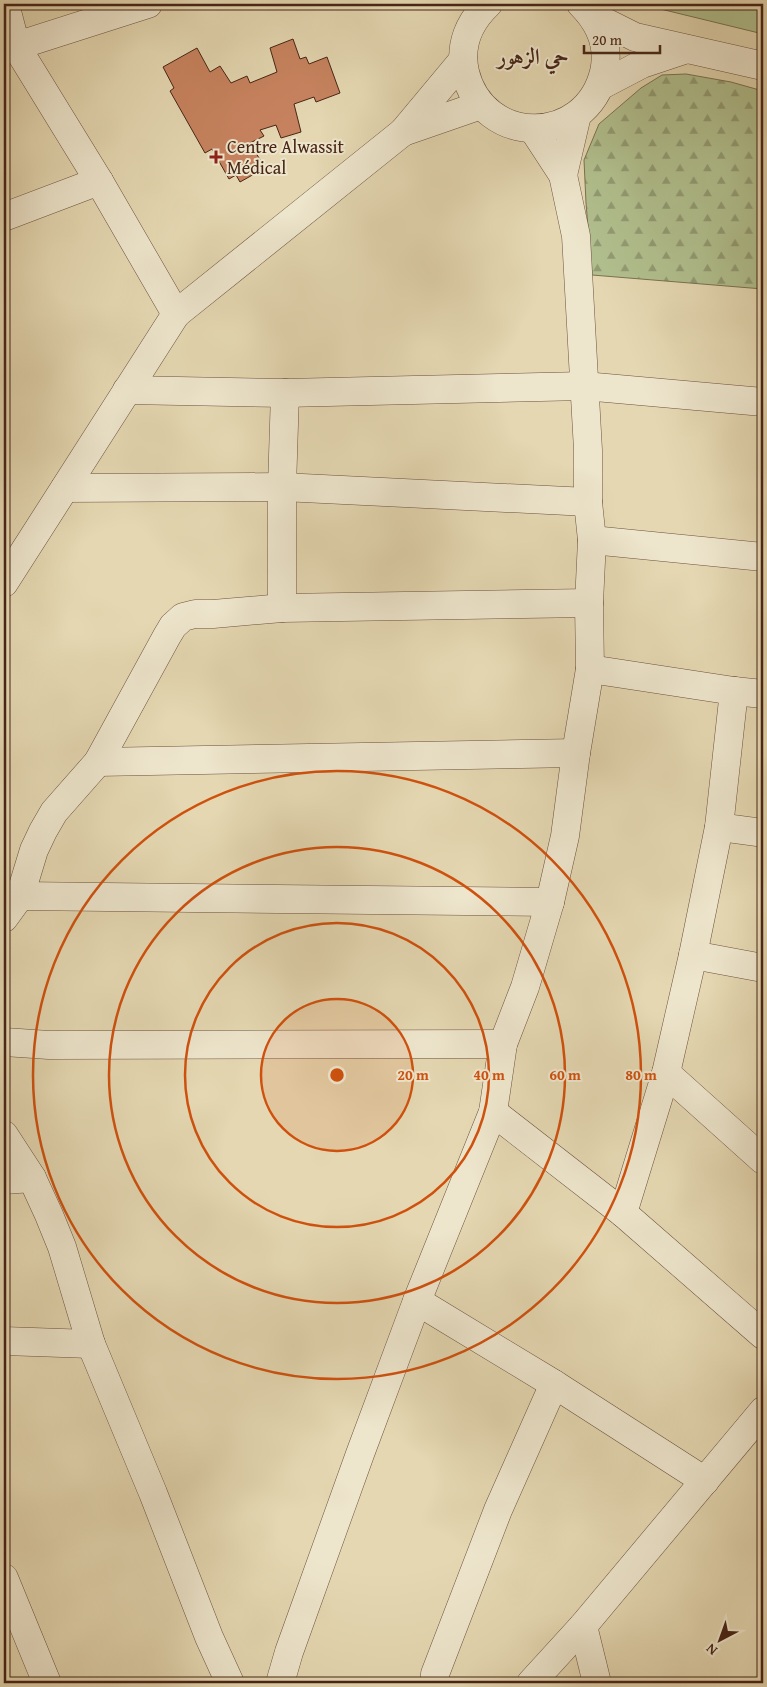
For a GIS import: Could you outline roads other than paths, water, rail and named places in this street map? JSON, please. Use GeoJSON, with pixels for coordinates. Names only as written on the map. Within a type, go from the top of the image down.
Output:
{"type":"FeatureCollection","features":[{"type":"Feature","properties":{"kind":"street"},"geometry":{"type":"LineString","coordinates":[[5,4],[10,48],[99,181],[176,314]]}},
{"type":"Feature","properties":{"kind":"street"},"geometry":{"type":"LineString","coordinates":[[10,48],[148,4]]}},
{"type":"Feature","properties":{"kind":"street"},"geometry":{"type":"LineString","coordinates":[[488,4],[477,14],[466,36],[463,60],[468,84],[481,105],[492,115],[519,127],[533,129],[556,126],[577,115],[591,102],[600,86],[606,62],[604,38],[587,10]]}},
{"type":"Feature","properties":{"kind":"street"},"geometry":{"type":"LineString","coordinates":[[587,10],[636,37],[763,66]]}},
{"type":"Feature","properties":{"kind":"street"},"geometry":{"type":"LineString","coordinates":[[600,86],[642,64],[688,48]]}},
{"type":"Feature","properties":{"kind":"street"},"geometry":{"type":"LineString","coordinates":[[4,583],[176,314],[403,132],[463,60]]}},
{"type":"Feature","properties":{"kind":"street"},"geometry":{"type":"LineString","coordinates":[[403,132],[481,105]]}},
{"type":"Feature","properties":{"kind":"street"},"geometry":{"type":"LineString","coordinates":[[563,175],[577,115]]}},
{"type":"Feature","properties":{"kind":"street"},"geometry":{"type":"LineString","coordinates":[[280,1683],[357,1463],[417,1301],[493,1112],[504,1044],[525,987],[550,902],[565,836],[590,669],[589,604],[592,540],[588,502],[588,450],[576,236],[563,175],[533,129]]}},
{"type":"Feature","properties":{"kind":"street"},"geometry":{"type":"LineString","coordinates":[[4,217],[99,181]]}},
{"type":"Feature","properties":{"kind":"street"},"geometry":{"type":"LineString","coordinates":[[127,390],[285,393],[584,386],[763,402]]}},
{"type":"Feature","properties":{"kind":"street"},"geometry":{"type":"LineString","coordinates":[[282,608],[282,487],[285,393]]}},
{"type":"Feature","properties":{"kind":"street"},"geometry":{"type":"LineString","coordinates":[[64,488],[282,487],[588,502]]}},
{"type":"Feature","properties":{"kind":"street"},"geometry":{"type":"LineString","coordinates":[[592,540],[763,557]]}},
{"type":"Feature","properties":{"kind":"street"},"geometry":{"type":"LineString","coordinates":[[4,918],[20,896],[34,850],[54,812],[98,762],[167,636],[183,617],[196,614],[282,608],[589,604]]}},
{"type":"Feature","properties":{"kind":"street"},"geometry":{"type":"LineString","coordinates":[[590,669],[734,692],[763,694]]}},
{"type":"Feature","properties":{"kind":"street"},"geometry":{"type":"LineString","coordinates":[[623,1213],[666,1073],[693,955],[719,827],[734,692]]}},
{"type":"Feature","properties":{"kind":"street"},"geometry":{"type":"LineString","coordinates":[[98,762],[576,753]]}},
{"type":"Feature","properties":{"kind":"street"},"geometry":{"type":"LineString","coordinates":[[719,827],[763,833]]}},
{"type":"Feature","properties":{"kind":"street"},"geometry":{"type":"LineString","coordinates":[[20,896],[550,902]]}},
{"type":"Feature","properties":{"kind":"street"},"geometry":{"type":"LineString","coordinates":[[693,955],[763,968]]}},
{"type":"Feature","properties":{"kind":"street"},"geometry":{"type":"LineString","coordinates":[[4,1042],[49,1045],[504,1044]]}},
{"type":"Feature","properties":{"kind":"street"},"geometry":{"type":"LineString","coordinates":[[666,1073],[763,1160]]}},
{"type":"Feature","properties":{"kind":"street"},"geometry":{"type":"LineString","coordinates":[[493,1112],[623,1213],[763,1335]]}},
{"type":"Feature","properties":{"kind":"street"},"geometry":{"type":"LineString","coordinates":[[4,1135],[32,1178],[49,1215],[62,1247],[91,1344],[153,1493],[209,1637],[230,1683]]}},
{"type":"Feature","properties":{"kind":"street"},"geometry":{"type":"LineString","coordinates":[[4,1180],[32,1178]]}},
{"type":"Feature","properties":{"kind":"street"},"geometry":{"type":"LineString","coordinates":[[417,1301],[554,1384],[705,1481]]}},
{"type":"Feature","properties":{"kind":"street"},"geometry":{"type":"LineString","coordinates":[[4,1342],[91,1344]]}},
{"type":"Feature","properties":{"kind":"street"},"geometry":{"type":"LineString","coordinates":[[434,1683],[435,1674],[498,1510],[554,1384]]}},
{"type":"Feature","properties":{"kind":"street"},"geometry":{"type":"LineString","coordinates":[[531,1683],[583,1626],[763,1411]]}},
{"type":"Feature","properties":{"kind":"street"},"geometry":{"type":"LineString","coordinates":[[4,1578],[47,1683]]}},
{"type":"Feature","properties":{"kind":"street"},"geometry":{"type":"LineString","coordinates":[[583,1626],[597,1683]]}},
{"type":"Feature","properties":{"kind":"place","name":"Centre Alwassit Médical"},"geometry":{"type":"Point","coordinates":[216,157]}},
{"type":"Feature","properties":{"kind":"district","name":"حي الزهور"},"geometry":{"type":"Point","coordinates":[533,56]}}]}
